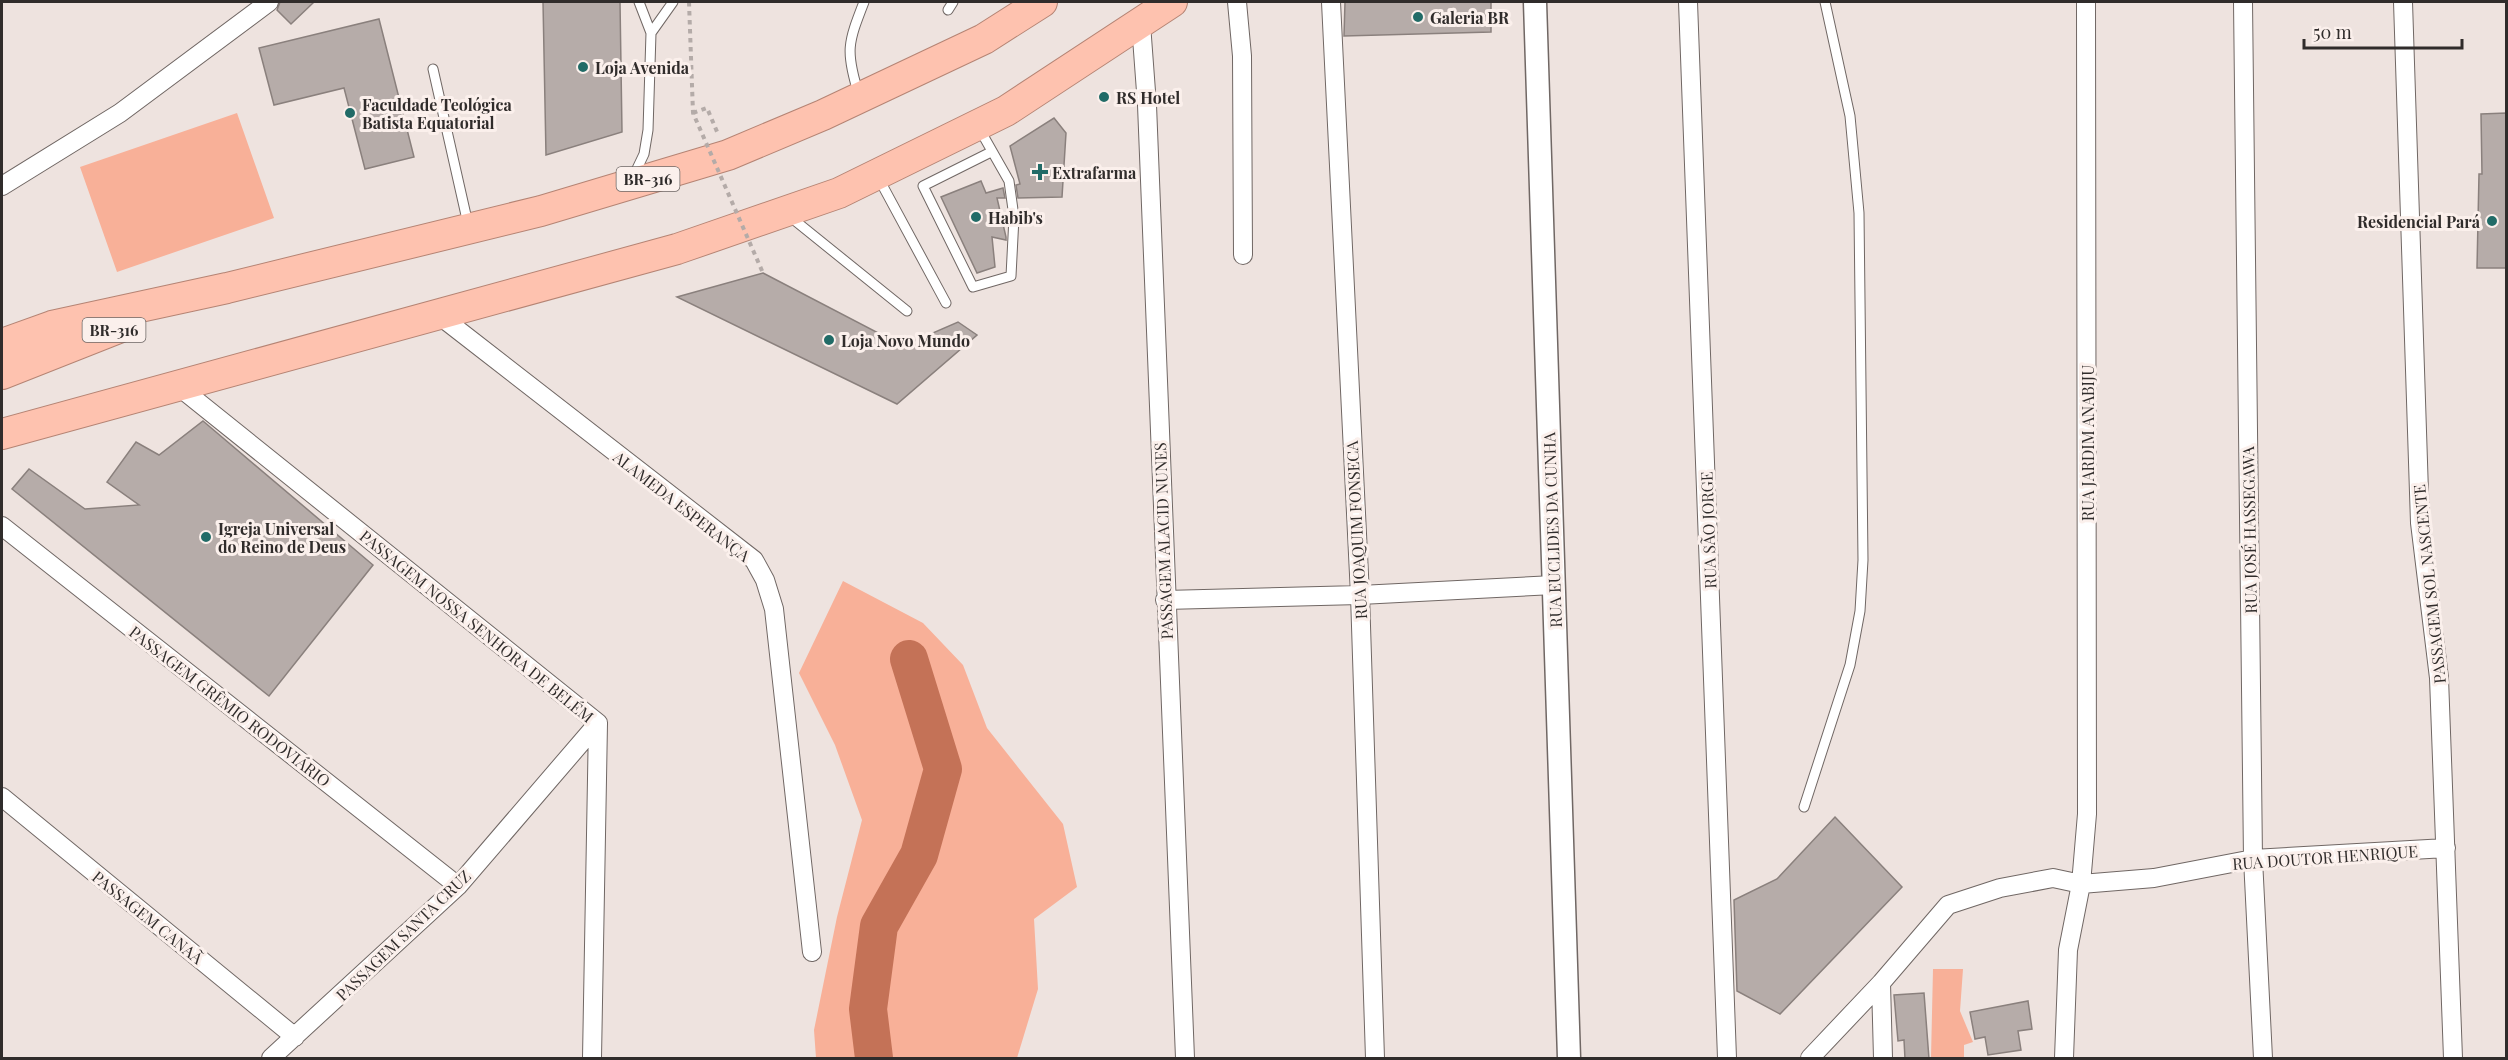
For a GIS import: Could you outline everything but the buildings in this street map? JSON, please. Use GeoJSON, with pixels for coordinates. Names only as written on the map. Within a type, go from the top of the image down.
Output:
{"type":"FeatureCollection","features":[{"type":"Feature","properties":{"kind":"highway"},"geometry":{"type":"LineString","coordinates":[[3,435],[677,249],[839,193],[1006,111],[1172,2]]}},
{"type":"Feature","properties":{"kind":"highway","name":"BR-316"},"geometry":{"type":"LineString","coordinates":[[2,374],[227,288],[470,229],[728,155],[984,39],[1027,7]]}},
{"type":"Feature","properties":{"kind":"highway"},"geometry":{"type":"LineString","coordinates":[[2,344],[52,326],[227,288]]}},
{"type":"Feature","properties":{"kind":"street"},"geometry":{"type":"LineString","coordinates":[[2,186],[120,114],[268,2]]}},
{"type":"Feature","properties":{"kind":"street"},"geometry":{"type":"LineString","coordinates":[[1237,2],[1242,56],[1244,255]]}},
{"type":"Feature","properties":{"kind":"street","name":"RUA JOAQUIM FONSECA"},"geometry":{"type":"LineString","coordinates":[[1331,2],[1360,595],[1375,1059]]}},
{"type":"Feature","properties":{"kind":"street","name":"RUA EUCLIDES DA CUNHA"},"geometry":{"type":"LineString","coordinates":[[1535,2],[1569,1059]]}},
{"type":"Feature","properties":{"kind":"street","name":"RUA SÃO JORGE"},"geometry":{"type":"LineString","coordinates":[[1688,2],[1727,1059]]}},
{"type":"Feature","properties":{"kind":"street","name":"RUA JARDIM ANABIJU"},"geometry":{"type":"LineString","coordinates":[[2064,1059],[2068,950],[2082,884],[2087,814],[2086,2]]}},
{"type":"Feature","properties":{"kind":"street","name":"RUA JOSÉ HASSEGAWA"},"geometry":{"type":"LineString","coordinates":[[2243,2],[2253,859],[2263,1059]]}},
{"type":"Feature","properties":{"kind":"street","name":"PASSAGEM SOL NASCENTE"},"geometry":{"type":"LineString","coordinates":[[2403,2],[2420,523],[2439,678],[2453,1059]]}},
{"type":"Feature","properties":{"kind":"street","name":"PASSAGEM ALACID NUNES"},"geometry":{"type":"LineString","coordinates":[[1141,24],[1147,105],[1185,1059]]}},
{"type":"Feature","properties":{"kind":"street","name":"ALAMEDA ESPERANÇA"},"geometry":{"type":"LineString","coordinates":[[440,316],[753,560],[765,580],[774,609],[812,952]]}},
{"type":"Feature","properties":{"kind":"street","name":"PASSAGEM NOSSA SENHORA DE BELÉM"},"geometry":{"type":"LineString","coordinates":[[178,386],[598,723],[592,1059]]}},
{"type":"Feature","properties":{"kind":"street","name":"PASSAGEM GRÊMIO RODOVIÁRIO"},"geometry":{"type":"LineString","coordinates":[[2,526],[458,886]]}},
{"type":"Feature","properties":{"kind":"street"},"geometry":{"type":"LineString","coordinates":[[1165,600],[1360,595],[1554,585]]}},
{"type":"Feature","properties":{"kind":"street","name":"PASSAGEM SANTA CRUZ"},"geometry":{"type":"LineString","coordinates":[[271,1059],[458,886],[598,723]]}},
{"type":"Feature","properties":{"kind":"street","name":"PASSAGEM CANAÃ"},"geometry":{"type":"LineString","coordinates":[[2,797],[295,1037]]}},
{"type":"Feature","properties":{"kind":"street","name":"RUA DOUTOR HENRIQUE"},"geometry":{"type":"LineString","coordinates":[[1810,1059],[1881,983],[1948,905],[2000,888],[2053,878],[2082,884],[2154,878],[2253,859],[2446,848]]}},
{"type":"Feature","properties":{"kind":"street"},"geometry":{"type":"LineString","coordinates":[[1881,983],[1883,1059]]}},
{"type":"Feature","properties":{"kind":"lane"},"geometry":{"type":"LineString","coordinates":[[629,185],[646,144],[651,33],[639,2]]}},
{"type":"Feature","properties":{"kind":"lane"},"geometry":{"type":"LineString","coordinates":[[651,33],[673,2]]}},
{"type":"Feature","properties":{"kind":"lane"},"geometry":{"type":"LineString","coordinates":[[860,97],[850,66],[849,44],[864,2]]}},
{"type":"Feature","properties":{"kind":"lane"},"geometry":{"type":"LineString","coordinates":[[1804,807],[1850,665],[1860,612],[1863,560],[1859,213],[1850,116],[1826,2]]}},
{"type":"Feature","properties":{"kind":"lane"},"geometry":{"type":"LineString","coordinates":[[433,69],[470,229]]}},
{"type":"Feature","properties":{"kind":"lane"},"geometry":{"type":"LineString","coordinates":[[977,125],[1009,181],[1014,217],[1011,276],[973,287],[923,186],[992,152]]}},
{"type":"Feature","properties":{"kind":"lane"},"geometry":{"type":"LineString","coordinates":[[876,175],[946,303]]}},
{"type":"Feature","properties":{"kind":"lane"},"geometry":{"type":"LineString","coordinates":[[784,212],[907,311]]}},
{"type":"Feature","properties":{"kind":"path"},"geometry":{"type":"LineString","coordinates":[[689,2],[693,114],[763,273]]}},
{"type":"Feature","properties":{"kind":"path"},"geometry":{"type":"LineString","coordinates":[[693,114],[707,108],[717,132]]}},
{"type":"Feature","properties":{"kind":"shaded area"},"geometry":{"type":"Polygon","coordinates":[[[237,113],[274,218],[117,272],[80,167],[237,113]]]}},
{"type":"Feature","properties":{"kind":"shaded area"},"geometry":{"type":"Polygon","coordinates":[[[843,581],[923,623],[963,665],[987,728],[1063,824],[1077,887],[1034,919],[1038,989],[1017,1058],[816,1058],[814,1030],[837,917],[862,820],[835,745],[799,673],[843,581]]]}},
{"type":"Feature","properties":{"kind":"shaded area"},"geometry":{"type":"Polygon","coordinates":[[[1933,969],[1963,969],[1960,1011],[1973,1042],[1964,1045],[1964,1058],[1931,1058],[1933,969]]]}},
{"type":"Feature","properties":{"kind":"waterway"},"geometry":{"type":"LineString","coordinates":[[874,1058],[868,1009],[879,926],[919,855],[943,769],[909,659]]}},
{"type":"Feature","properties":{"kind":"place","name":"Galeria BR"},"geometry":{"type":"Point","coordinates":[1418,17]}},
{"type":"Feature","properties":{"kind":"place","name":"Loja Avenida"},"geometry":{"type":"Point","coordinates":[583,67]}},
{"type":"Feature","properties":{"kind":"place","name":"RS Hotel"},"geometry":{"type":"Point","coordinates":[1104,97]}},
{"type":"Feature","properties":{"kind":"place","name":"Faculdade Teológica Batista Equatorial"},"geometry":{"type":"Point","coordinates":[350,113]}},
{"type":"Feature","properties":{"kind":"place","name":"Extrafarma"},"geometry":{"type":"Point","coordinates":[1040,172]}},
{"type":"Feature","properties":{"kind":"place","name":"Habib's"},"geometry":{"type":"Point","coordinates":[976,217]}},
{"type":"Feature","properties":{"kind":"place","name":"Residencial Pará"},"geometry":{"type":"Point","coordinates":[2492,221]}},
{"type":"Feature","properties":{"kind":"place","name":"Loja Novo Mundo"},"geometry":{"type":"Point","coordinates":[829,340]}},
{"type":"Feature","properties":{"kind":"place","name":"Igreja Universal do Reino de Deus"},"geometry":{"type":"Point","coordinates":[206,537]}}]}
